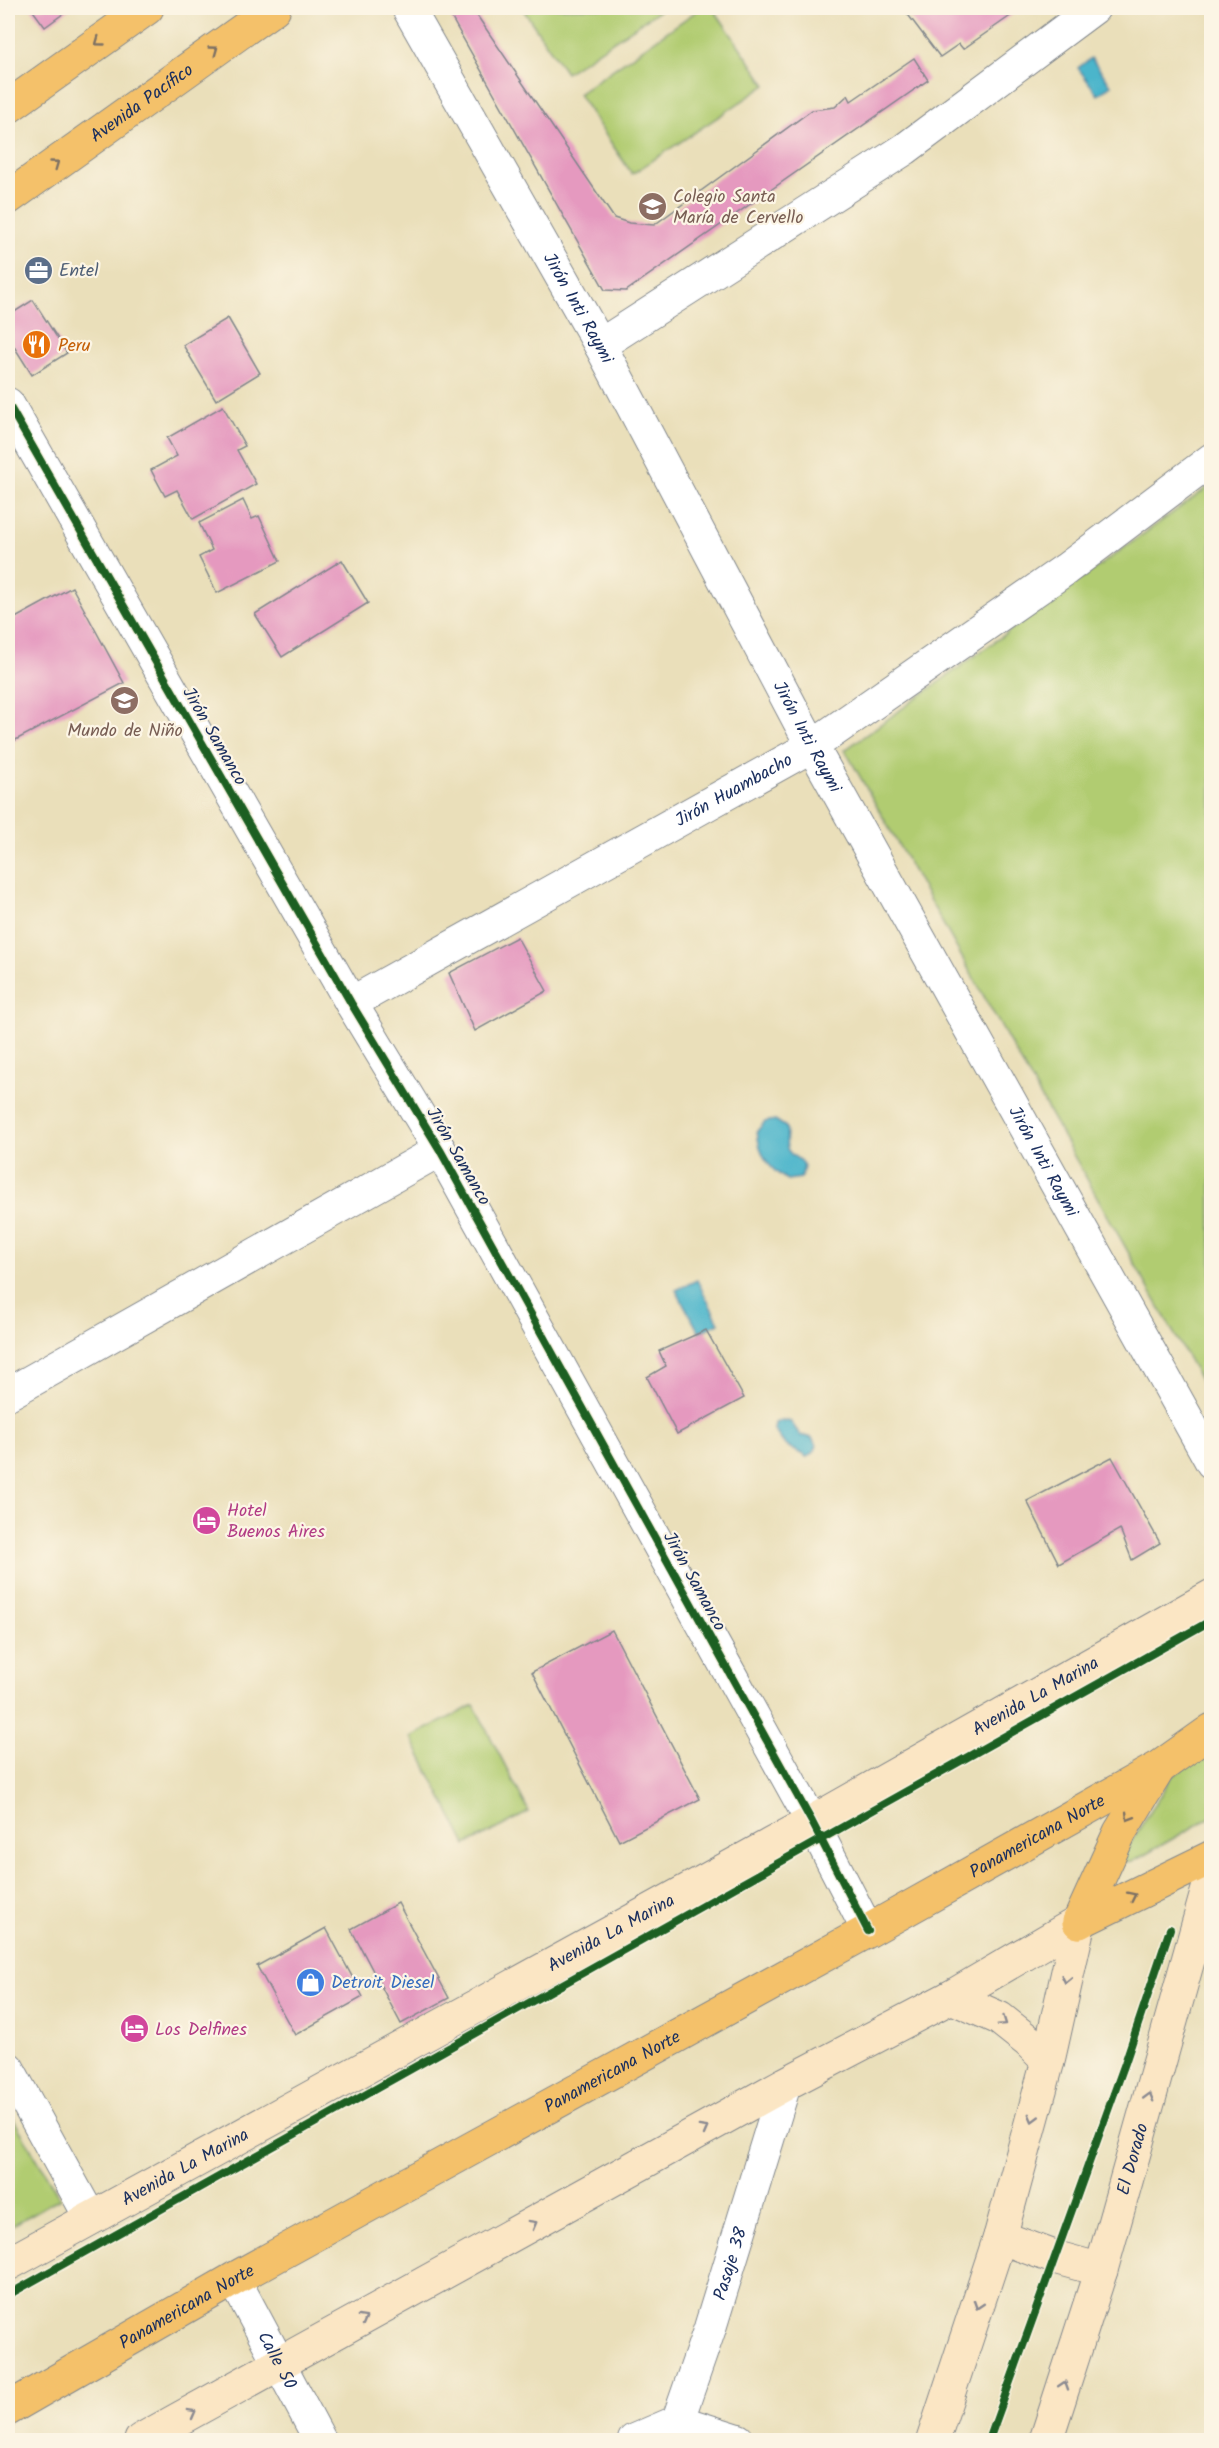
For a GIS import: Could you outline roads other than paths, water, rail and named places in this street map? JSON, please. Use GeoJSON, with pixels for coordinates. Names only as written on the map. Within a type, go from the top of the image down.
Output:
{"type":"FeatureCollection","features":[{"type":"Feature","properties":{"kind":"main road"},"geometry":{"type":"LineString","coordinates":[[8,107],[147,8]]}},
{"type":"Feature","properties":{"kind":"main road","name":"Avenida Pacífico"},"geometry":{"type":"LineString","coordinates":[[8,198],[273,8]]}},
{"type":"Feature","properties":{"kind":"main road","name":"Avenida La Marina"},"geometry":{"type":"LineString","coordinates":[[8,2264],[812,1822],[1212,1596]]}},
{"type":"Feature","properties":{"kind":"main road","name":"Panamericana Norte"},"geometry":{"type":"LineString","coordinates":[[8,2409],[234,2279],[868,1931],[1160,1767],[1212,1730]]}},
{"type":"Feature","properties":{"kind":"main road"},"geometry":{"type":"LineString","coordinates":[[933,2440],[1000,2237],[1048,2061],[1079,1922],[1120,1832],[1160,1767]]}},
{"type":"Feature","properties":{"kind":"main road"},"geometry":{"type":"LineString","coordinates":[[141,2440],[785,2084],[951,1997],[1079,1922],[1212,1857]]}},
{"type":"Feature","properties":{"kind":"main road","name":"El Dorado"},"geometry":{"type":"LineString","coordinates":[[1046,2440],[1101,2270],[1212,1875]]}},
{"type":"Feature","properties":{"kind":"main road"},"geometry":{"type":"LineString","coordinates":[[951,1997],[999,2018],[1028,2041],[1048,2061]]}},
{"type":"Feature","properties":{"kind":"main road"},"geometry":{"type":"LineString","coordinates":[[1000,2237],[1054,2257],[1101,2270]]}},
{"type":"Feature","properties":{"kind":"street","name":"Jirón Inti Raymi"},"geometry":{"type":"LineString","coordinates":[[408,8],[600,345],[812,746],[1212,1463]]}},
{"type":"Feature","properties":{"kind":"street"},"geometry":{"type":"LineString","coordinates":[[600,345],[905,149],[1094,8]]}},
{"type":"Feature","properties":{"kind":"street","name":"Jirón Samanco"},"geometry":{"type":"LineString","coordinates":[[8,404],[351,1003],[440,1150],[812,1822],[868,1931]]}},
{"type":"Feature","properties":{"kind":"street","name":"Jirón Huambacho"},"geometry":{"type":"LineString","coordinates":[[351,1003],[812,746],[1066,569],[1212,459]]}},
{"type":"Feature","properties":{"kind":"street"},"geometry":{"type":"LineString","coordinates":[[8,1394],[440,1150]]}},
{"type":"Feature","properties":{"kind":"street"},"geometry":{"type":"LineString","coordinates":[[8,2068],[90,2217]]}},
{"type":"Feature","properties":{"kind":"street","name":"Pasaje 38"},"geometry":{"type":"LineString","coordinates":[[675,2431],[785,2084]]}},
{"type":"Feature","properties":{"kind":"street","name":"Calle 50"},"geometry":{"type":"LineString","coordinates":[[234,2279],[278,2366],[320,2440]]}},
{"type":"Feature","properties":{"kind":"street"},"geometry":{"type":"LineString","coordinates":[[634,2440],[675,2431],[738,2440]]}},
{"type":"Feature","properties":{"kind":"water"},"geometry":{"type":"Polygon","coordinates":[[[1091,58],[1111,85],[1098,95],[1078,68],[1091,58]]]}},
{"type":"Feature","properties":{"kind":"water"},"geometry":{"type":"Polygon","coordinates":[[[775,1120],[786,1127],[787,1148],[804,1166],[801,1178],[787,1180],[775,1171],[762,1153],[757,1131],[765,1122],[775,1120]]]}},
{"type":"Feature","properties":{"kind":"water"},"geometry":{"type":"Polygon","coordinates":[[[697,1280],[719,1323],[699,1332],[676,1290],[697,1280]]]}},
{"type":"Feature","properties":{"kind":"water"},"geometry":{"type":"Polygon","coordinates":[[[782,1420],[791,1422],[800,1435],[812,1438],[816,1445],[813,1453],[807,1457],[785,1445],[774,1430],[775,1423],[782,1420]]]}},
{"type":"Feature","properties":{"kind":"place","name":"Colegio Santa María de Cervello"},"geometry":{"type":"Point","coordinates":[652,206]}},
{"type":"Feature","properties":{"kind":"place","name":"Entel"},"geometry":{"type":"Point","coordinates":[38,270]}},
{"type":"Feature","properties":{"kind":"place","name":"Peru"},"geometry":{"type":"Point","coordinates":[37,345]}},
{"type":"Feature","properties":{"kind":"place","name":"Mundo de Niño"},"geometry":{"type":"Point","coordinates":[125,701]}},
{"type":"Feature","properties":{"kind":"place","name":"Hotel Buenos Aires"},"geometry":{"type":"Point","coordinates":[206,1520]}},
{"type":"Feature","properties":{"kind":"place","name":"Detroit Diesel"},"geometry":{"type":"Point","coordinates":[310,1982]}},
{"type":"Feature","properties":{"kind":"place","name":"Los Delfines"},"geometry":{"type":"Point","coordinates":[134,2029]}}]}
